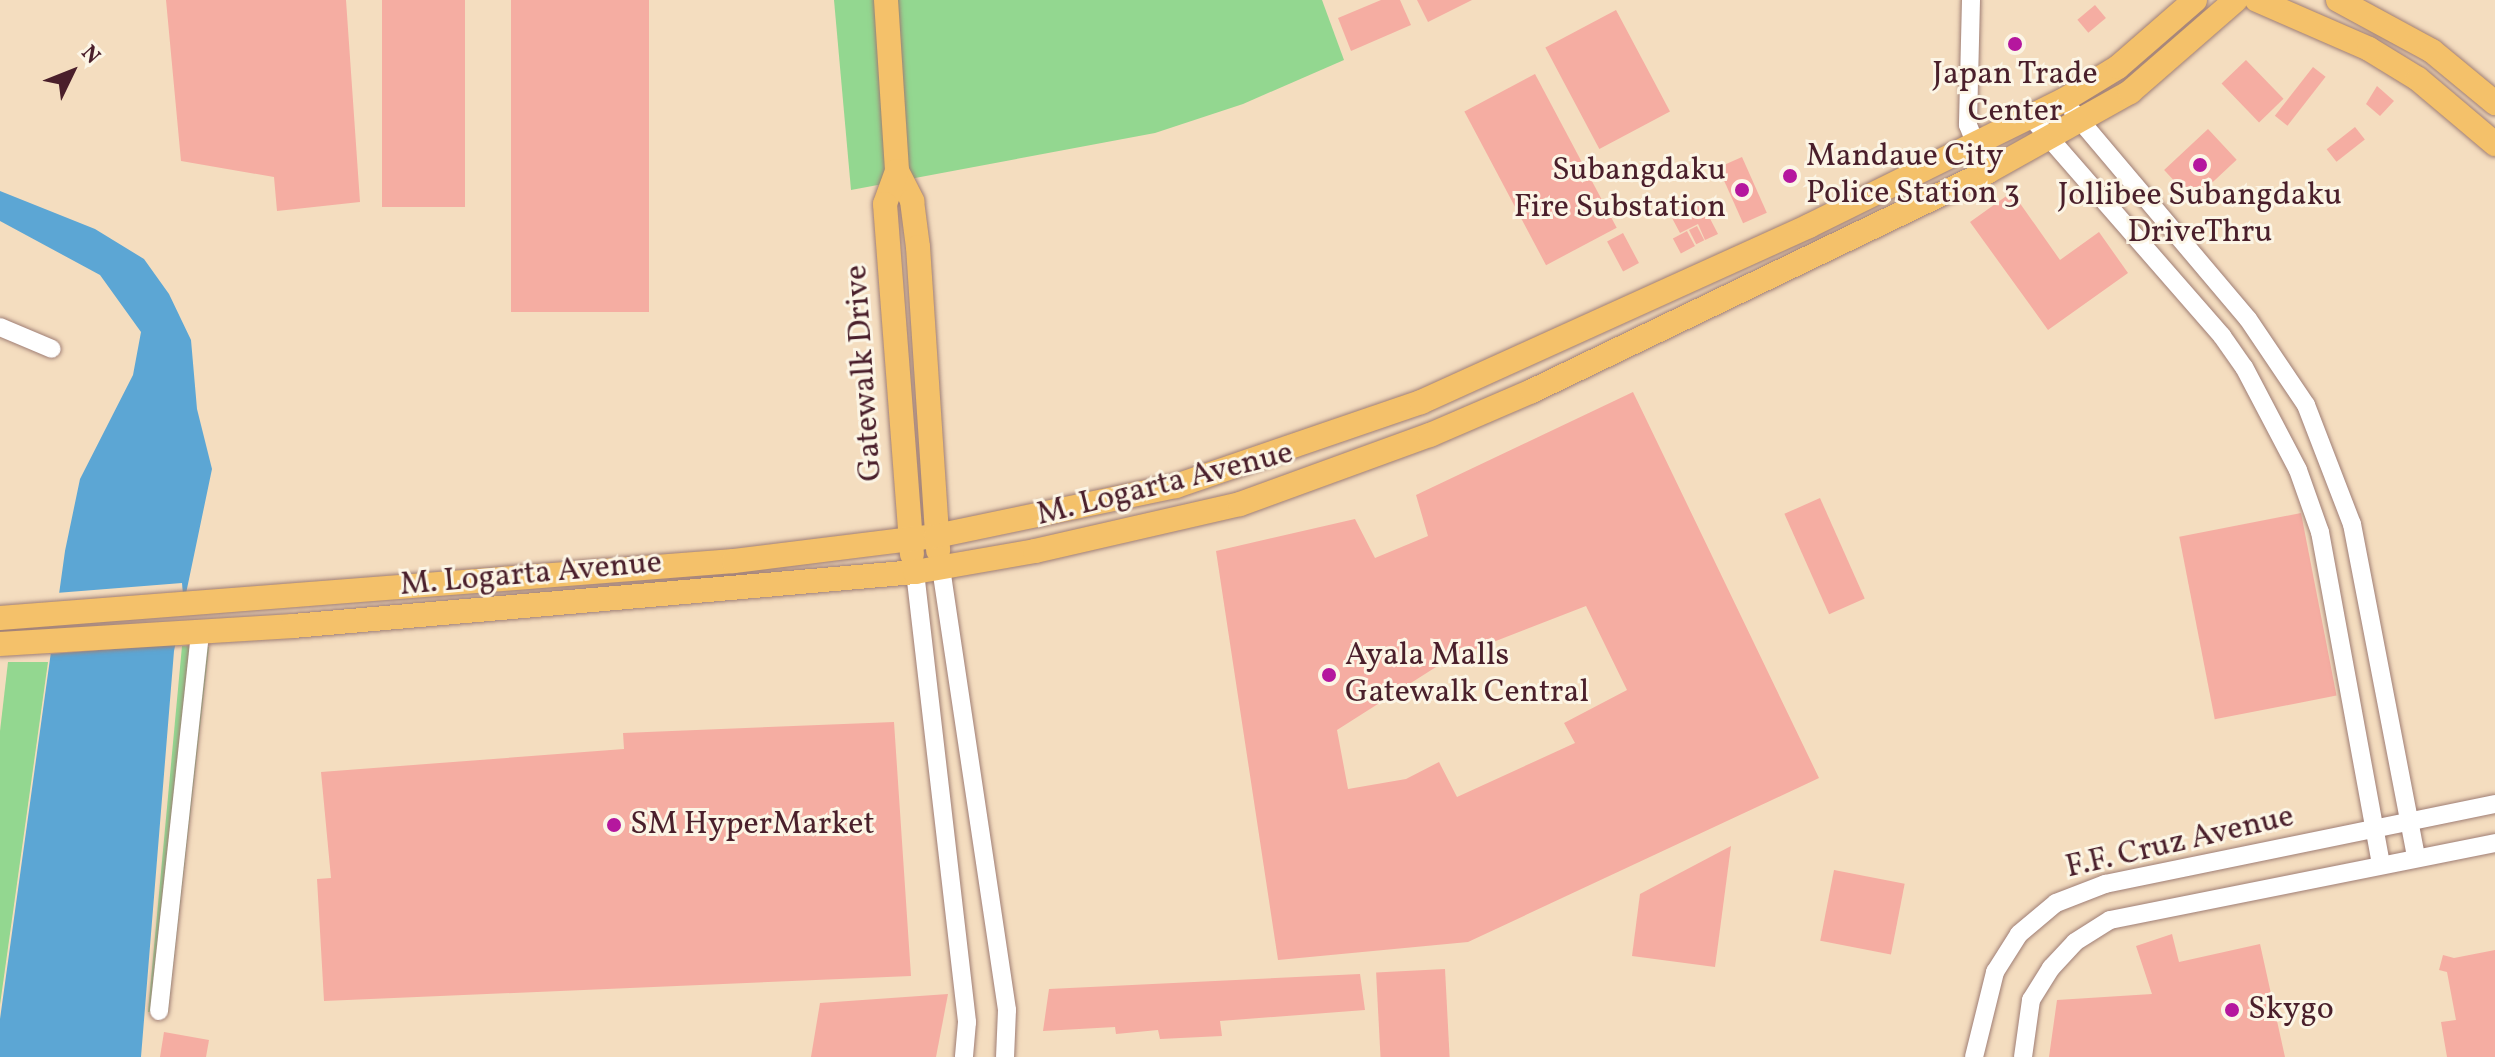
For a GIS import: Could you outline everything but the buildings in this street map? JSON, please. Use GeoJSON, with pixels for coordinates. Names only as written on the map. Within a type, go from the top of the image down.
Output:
{"type":"FeatureCollection","features":[{"type":"Feature","properties":{"kind":"main road","name":"Gatewalk Drive"},"geometry":{"type":"LineString","coordinates":[[886,0],[897,171],[912,201],[918,247],[936,536],[941,568]]}},
{"type":"Feature","properties":{"kind":"main road","name":"M. Logarta Avenue"},"geometry":{"type":"LineString","coordinates":[[0,618],[734,561],[910,540],[1232,470],[1495,371],[1973,146],[2064,100],[2118,67],[2195,0]]}},
{"type":"Feature","properties":{"kind":"main road","name":"M. Logarta Avenue"},"geometry":{"type":"LineString","coordinates":[[0,644],[721,592],[915,572],[1182,521],[1240,504],[1430,435],[1532,391],[1987,172],[2082,123],[2170,63],[2236,0]]}},
{"type":"Feature","properties":{"kind":"main road"},"geometry":{"type":"LineString","coordinates":[[2257,0],[2369,49],[2418,79],[2495,144]]}},
{"type":"Feature","properties":{"kind":"main road"},"geometry":{"type":"LineString","coordinates":[[2338,0],[2432,51],[2495,103]]}},
{"type":"Feature","properties":{"kind":"main road","name":"Gatewalk Drive"},"geometry":{"type":"LineString","coordinates":[[897,171],[885,204],[915,572]]}},
{"type":"Feature","properties":{"kind":"main road"},"geometry":{"type":"LineString","coordinates":[[1232,470],[1240,504]]}},
{"type":"Feature","properties":{"kind":"street"},"geometry":{"type":"LineString","coordinates":[[1971,0],[1968,125],[1973,146],[1987,172]]}},
{"type":"Feature","properties":{"kind":"street"},"geometry":{"type":"LineString","coordinates":[[2064,100],[2248,319],[2306,405],[2352,524],[2407,822],[2416,856]]}},
{"type":"Feature","properties":{"kind":"street"},"geometry":{"type":"LineString","coordinates":[[2031,117],[2222,336],[2244,367],[2298,470],[2320,532],[2381,864]]}},
{"type":"Feature","properties":{"kind":"street"},"geometry":{"type":"LineString","coordinates":[[0,327],[52,349]]}},
{"type":"Feature","properties":{"kind":"street"},"geometry":{"type":"LineString","coordinates":[[941,568],[976,820],[1007,1010],[1005,1057]]}},
{"type":"Feature","properties":{"kind":"street"},"geometry":{"type":"LineString","coordinates":[[915,572],[967,1022],[964,1057]]}},
{"type":"Feature","properties":{"kind":"street"},"geometry":{"type":"LineString","coordinates":[[159,1011],[193,631]]}},
{"type":"Feature","properties":{"kind":"street","name":"F.F. Cruz Avenue"},"geometry":{"type":"LineString","coordinates":[[1974,1057],[1995,972],[2019,934],[2056,903],[2105,884],[2495,804]]}},
{"type":"Feature","properties":{"kind":"street"},"geometry":{"type":"LineString","coordinates":[[942,825],[976,820]]}},
{"type":"Feature","properties":{"kind":"street","name":"F.F. Cruz Avenue"},"geometry":{"type":"LineString","coordinates":[[2023,1057],[2031,1000],[2051,968],[2075,942],[2110,920],[2416,856],[2495,843]]}},
{"type":"Feature","properties":{"kind":"green space"},"geometry":{"type":"Polygon","coordinates":[[[834,0],[1322,0],[1344,60],[1243,104],[1155,133],[851,190],[834,0]]]}},
{"type":"Feature","properties":{"kind":"green space"},"geometry":{"type":"Polygon","coordinates":[[[182,646],[209,647],[168,1013],[148,1012],[182,646]]]}},
{"type":"Feature","properties":{"kind":"green space"},"geometry":{"type":"Polygon","coordinates":[[[8,662],[48,662],[0,1005],[0,731],[8,662]]]}},
{"type":"Feature","properties":{"kind":"water"},"geometry":{"type":"Polygon","coordinates":[[[0,191],[95,229],[144,259],[169,294],[191,340],[197,409],[212,469],[174,651],[141,1057],[0,1057],[0,1019],[65,551],[80,479],[133,375],[141,332],[100,275],[0,221],[0,191]]]}},
{"type":"Feature","properties":{"kind":"pier"},"geometry":{"type":"Polygon","coordinates":[[[182,583],[185,618],[180,644],[49,654],[56,593],[182,583]]]}},
{"type":"Feature","properties":{"kind":"place","name":"Japan Trade Center"},"geometry":{"type":"Point","coordinates":[2015,44]}},
{"type":"Feature","properties":{"kind":"place","name":"Jollibee Subangdaku DriveThru"},"geometry":{"type":"Point","coordinates":[2200,165]}},
{"type":"Feature","properties":{"kind":"place","name":"Mandaue City Police Station 3"},"geometry":{"type":"Point","coordinates":[1790,176]}},
{"type":"Feature","properties":{"kind":"place","name":"Subangdaku Fire Substation"},"geometry":{"type":"Point","coordinates":[1742,190]}},
{"type":"Feature","properties":{"kind":"place","name":"Ayala Malls Gatewalk Central"},"geometry":{"type":"Point","coordinates":[1329,675]}},
{"type":"Feature","properties":{"kind":"place","name":"SM HyperMarket"},"geometry":{"type":"Point","coordinates":[614,825]}},
{"type":"Feature","properties":{"kind":"place","name":"Skygo"},"geometry":{"type":"Point","coordinates":[2232,1010]}}]}
